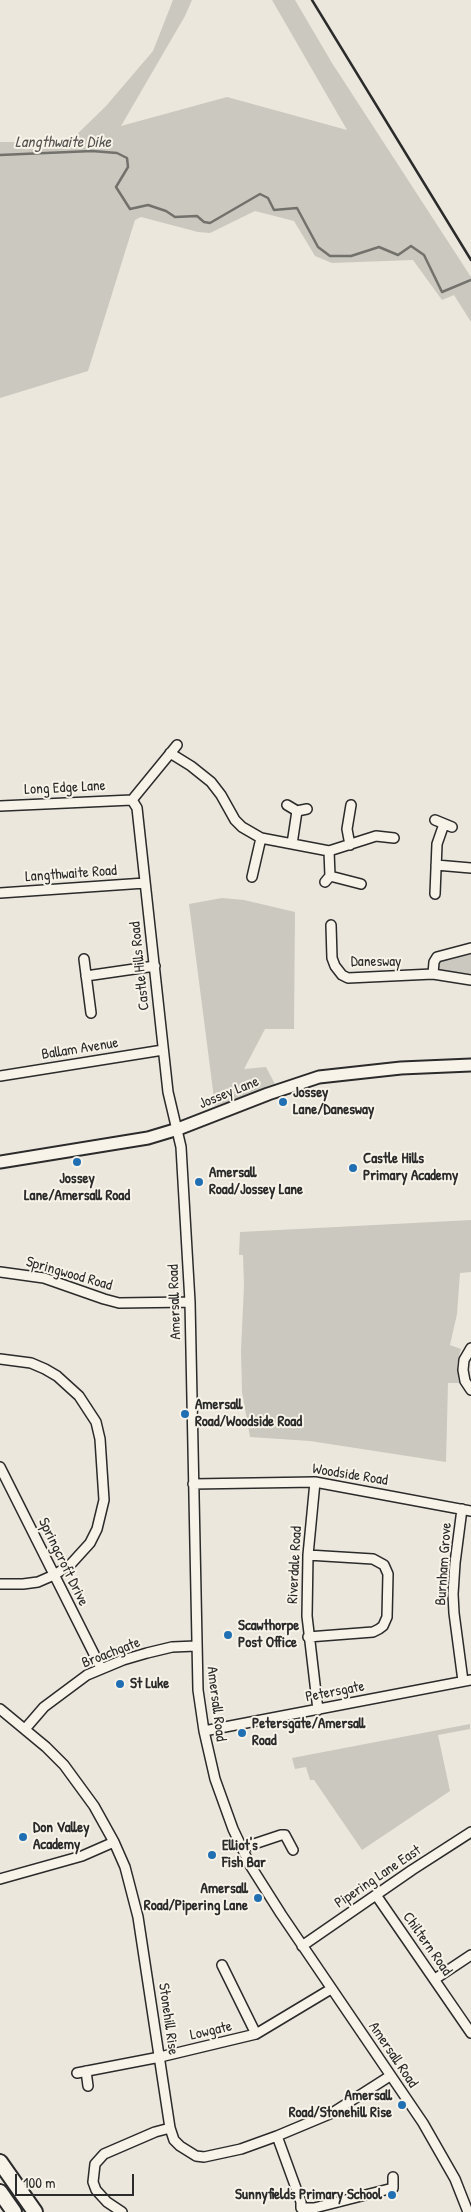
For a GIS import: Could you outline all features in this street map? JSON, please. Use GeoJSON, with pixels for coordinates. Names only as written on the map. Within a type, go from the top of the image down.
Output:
{"type":"FeatureCollection","features":[{"type":"Feature","properties":{"kind":"highway"},"geometry":{"type":"LineString","coordinates":[[0,2162],[35,2212]]}},
{"type":"Feature","properties":{"kind":"highway"},"geometry":{"type":"LineString","coordinates":[[0,2193],[14,2212]]}},
{"type":"Feature","properties":{"kind":"street"},"geometry":{"type":"LineString","coordinates":[[132,800],[177,745]]}},
{"type":"Feature","properties":{"kind":"street"},"geometry":{"type":"LineString","coordinates":[[170,754],[191,766],[211,782],[242,827],[261,838],[329,851],[376,836],[394,838]]}},
{"type":"Feature","properties":{"kind":"street","name":"Long Edge Lane"},"geometry":{"type":"LineString","coordinates":[[0,806],[132,800]]}},
{"type":"Feature","properties":{"kind":"street","name":"Castle Hills Road"},"geometry":{"type":"LineString","coordinates":[[132,800],[137,808],[168,1092],[178,1129]]}},
{"type":"Feature","properties":{"kind":"street"},"geometry":{"type":"LineString","coordinates":[[287,805],[297,811],[307,809]]}},
{"type":"Feature","properties":{"kind":"street"},"geometry":{"type":"LineString","coordinates":[[350,845],[347,829],[351,805]]}},
{"type":"Feature","properties":{"kind":"street"},"geometry":{"type":"LineString","coordinates":[[292,844],[297,811]]}},
{"type":"Feature","properties":{"kind":"street"},"geometry":{"type":"LineString","coordinates":[[435,820],[448,825],[438,844],[435,894]]}},
{"type":"Feature","properties":{"kind":"street"},"geometry":{"type":"LineString","coordinates":[[252,878],[261,838]]}},
{"type":"Feature","properties":{"kind":"street"},"geometry":{"type":"LineString","coordinates":[[329,851],[328,879],[361,884]]}},
{"type":"Feature","properties":{"kind":"street"},"geometry":{"type":"LineString","coordinates":[[436,865],[471,868]]}},
{"type":"Feature","properties":{"kind":"street","name":"Langthwaite Road"},"geometry":{"type":"LineString","coordinates":[[0,893],[145,883]]}},
{"type":"Feature","properties":{"kind":"street","name":"Danesway"},"geometry":{"type":"LineString","coordinates":[[331,925],[332,958],[342,975],[355,979],[433,974],[471,980]]}},
{"type":"Feature","properties":{"kind":"street"},"geometry":{"type":"LineString","coordinates":[[433,974],[434,962],[437,957],[471,948]]}},
{"type":"Feature","properties":{"kind":"street"},"geometry":{"type":"LineString","coordinates":[[84,959],[91,1013]]}},
{"type":"Feature","properties":{"kind":"street"},"geometry":{"type":"LineString","coordinates":[[86,976],[155,966]]}},
{"type":"Feature","properties":{"kind":"street","name":"Ballam Avenue"},"geometry":{"type":"LineString","coordinates":[[0,1076],[163,1050]]}},
{"type":"Feature","properties":{"kind":"street","name":"Jossey Lane"},"geometry":{"type":"LineString","coordinates":[[0,1162],[148,1138],[178,1129],[268,1094],[319,1078],[391,1069],[471,1065]]}},
{"type":"Feature","properties":{"kind":"street","name":"Amersall Road"},"geometry":{"type":"LineString","coordinates":[[178,1129],[181,1147],[190,1302],[198,1690],[204,1731],[215,1779],[250,1865],[302,1946],[438,2147],[455,2179],[468,2212]]}},
{"type":"Feature","properties":{"kind":"street","name":"Springwood Road"},"geometry":{"type":"LineString","coordinates":[[0,1272],[44,1278],[104,1300],[119,1302],[190,1302]]}},
{"type":"Feature","properties":{"kind":"street"},"geometry":{"type":"LineString","coordinates":[[471,1348],[464,1360],[463,1370],[465,1381],[471,1390]]}},
{"type":"Feature","properties":{"kind":"street"},"geometry":{"type":"LineString","coordinates":[[0,1359],[31,1363],[57,1376],[79,1396],[98,1430],[102,1449],[103,1480],[102,1513],[90,1543],[70,1565],[54,1575],[23,1584],[0,1584]]}},
{"type":"Feature","properties":{"kind":"street","name":"Springcroft Drive"},"geometry":{"type":"LineString","coordinates":[[0,1467],[101,1668]]}},
{"type":"Feature","properties":{"kind":"street","name":"Woodside Road"},"geometry":{"type":"LineString","coordinates":[[193,1484],[315,1482],[467,1510]]}},
{"type":"Feature","properties":{"kind":"street","name":"Riverdale Road"},"geometry":{"type":"LineString","coordinates":[[315,1482],[308,1555],[308,1637],[318,1710]]}},
{"type":"Feature","properties":{"kind":"street","name":"Burnham Grove"},"geometry":{"type":"LineString","coordinates":[[467,1510],[455,1563],[453,1594],[454,1613],[467,1681]]}},
{"type":"Feature","properties":{"kind":"street"},"geometry":{"type":"LineString","coordinates":[[308,1555],[373,1559],[384,1565],[388,1574],[387,1617],[383,1626],[372,1632],[308,1637]]}},
{"type":"Feature","properties":{"kind":"street","name":"Broachgate"},"geometry":{"type":"LineString","coordinates":[[25,1729],[44,1707],[87,1675],[101,1668],[172,1647],[196,1646]]}},
{"type":"Feature","properties":{"kind":"street","name":"Petersgate"},"geometry":{"type":"LineString","coordinates":[[204,1731],[467,1681]]}},
{"type":"Feature","properties":{"kind":"street","name":"Stonehill Rise"},"geometry":{"type":"LineString","coordinates":[[0,1709],[64,1765],[94,1806],[114,1842],[125,1867],[138,1917],[170,2128],[174,2140],[180,2146],[196,2156],[204,2157],[241,2149],[332,2113],[390,2076]]}},
{"type":"Feature","properties":{"kind":"street","name":"Pipering Lane East"},"geometry":{"type":"LineString","coordinates":[[302,1946],[471,1832]]}},
{"type":"Feature","properties":{"kind":"street"},"geometry":{"type":"LineString","coordinates":[[242,1848],[285,1835],[292,1850]]}},
{"type":"Feature","properties":{"kind":"street"},"geometry":{"type":"LineString","coordinates":[[0,1879],[82,1856],[114,1842]]}},
{"type":"Feature","properties":{"kind":"street","name":"Chiltern Road"},"geometry":{"type":"LineString","coordinates":[[376,1895],[471,2033]]}},
{"type":"Feature","properties":{"kind":"street"},"geometry":{"type":"LineString","coordinates":[[435,1979],[471,1955]]}},
{"type":"Feature","properties":{"kind":"street"},"geometry":{"type":"LineString","coordinates":[[222,1965],[256,2034]]}},
{"type":"Feature","properties":{"kind":"street","name":"Lowgate"},"geometry":{"type":"LineString","coordinates":[[88,2086],[82,2072],[160,2057],[256,2034],[331,1989]]}},
{"type":"Feature","properties":{"kind":"street"},"geometry":{"type":"LineString","coordinates":[[122,2212],[107,2202],[96,2190],[93,2182],[95,2164],[104,2154],[155,2132],[170,2128]]}},
{"type":"Feature","properties":{"kind":"street"},"geometry":{"type":"LineString","coordinates":[[277,2136],[301,2202],[300,2210],[393,2188],[393,2177]]}},
{"type":"Feature","properties":{"kind":"street"},"geometry":{"type":"LineString","coordinates":[[0,2193],[16,2183]]}},
{"type":"Feature","properties":{"kind":"shaded area"},"geometry":{"type":"Polygon","coordinates":[[[173,0],[192,0],[185,16],[121,126],[227,97],[347,130],[272,0],[295,0],[332,63],[471,277],[471,322],[454,295],[442,300],[413,260],[332,263],[315,256],[294,221],[255,211],[210,233],[198,232],[141,217],[135,220],[88,371],[0,398],[0,142],[69,142],[106,106],[153,51],[173,0]]]}},
{"type":"Feature","properties":{"kind":"shaded area"},"geometry":{"type":"Polygon","coordinates":[[[222,898],[244,900],[295,912],[294,1029],[265,1029],[244,1069],[266,1067],[276,1086],[215,1106],[189,904],[222,898]]]}},
{"type":"Feature","properties":{"kind":"shaded area"},"geometry":{"type":"Polygon","coordinates":[[[471,950],[471,975],[437,969],[436,962],[471,950]]]}},
{"type":"Feature","properties":{"kind":"shaded area"},"geometry":{"type":"Polygon","coordinates":[[[471,1220],[471,1272],[460,1273],[457,1314],[450,1345],[461,1349],[457,1364],[459,1383],[448,1383],[446,1462],[310,1441],[250,1437],[242,1392],[241,1350],[244,1286],[243,1255],[239,1255],[240,1232],[471,1220]]]}},
{"type":"Feature","properties":{"kind":"shaded area"},"geometry":{"type":"Polygon","coordinates":[[[470,1724],[470,1729],[438,1735],[450,1791],[362,1850],[314,1780],[310,1780],[306,1767],[295,1769],[292,1758],[470,1724]]]}},
{"type":"Feature","properties":{"kind":"waterway","name":"Langthwaite Dike"},"geometry":{"type":"LineString","coordinates":[[0,155],[92,151],[117,153],[127,158],[128,167],[116,187],[130,209],[148,205],[166,211],[175,217],[197,216],[204,222],[210,223],[260,194],[268,198],[274,210],[297,208],[318,247],[330,256],[351,256],[379,247],[398,255],[411,246],[424,255],[442,292],[471,280]]}},
{"type":"Feature","properties":{"kind":"railway"},"geometry":{"type":"LineString","coordinates":[[312,0],[471,260]]}},
{"type":"Feature","properties":{"kind":"place","name":"Jossey Lane/Danesway"},"geometry":{"type":"Point","coordinates":[283,1102]}},
{"type":"Feature","properties":{"kind":"place","name":"Jossey Lane/Amersall Road"},"geometry":{"type":"Point","coordinates":[77,1162]}},
{"type":"Feature","properties":{"kind":"place","name":"Castle Hills Primary Academy"},"geometry":{"type":"Point","coordinates":[353,1168]}},
{"type":"Feature","properties":{"kind":"place","name":"Amersall Road/Jossey Lane"},"geometry":{"type":"Point","coordinates":[199,1182]}},
{"type":"Feature","properties":{"kind":"place","name":"Amersall Road/Woodside Road"},"geometry":{"type":"Point","coordinates":[185,1414]}},
{"type":"Feature","properties":{"kind":"place","name":"Scawthorpe Post Office"},"geometry":{"type":"Point","coordinates":[228,1635]}},
{"type":"Feature","properties":{"kind":"place","name":"St Luke"},"geometry":{"type":"Point","coordinates":[120,1684]}},
{"type":"Feature","properties":{"kind":"place","name":"Petersgate/Amersall Road"},"geometry":{"type":"Point","coordinates":[242,1733]}},
{"type":"Feature","properties":{"kind":"place","name":"Don Valley Academy"},"geometry":{"type":"Point","coordinates":[23,1837]}},
{"type":"Feature","properties":{"kind":"place","name":"Elliot's Fish Bar"},"geometry":{"type":"Point","coordinates":[212,1855]}},
{"type":"Feature","properties":{"kind":"place","name":"Amersall Road/Pipering Lane"},"geometry":{"type":"Point","coordinates":[258,1898]}},
{"type":"Feature","properties":{"kind":"place","name":"Amersall Road/Stonehill Rise"},"geometry":{"type":"Point","coordinates":[402,2105]}},
{"type":"Feature","properties":{"kind":"place","name":"Sunnyfields Primary School"},"geometry":{"type":"Point","coordinates":[392,2195]}}]}
